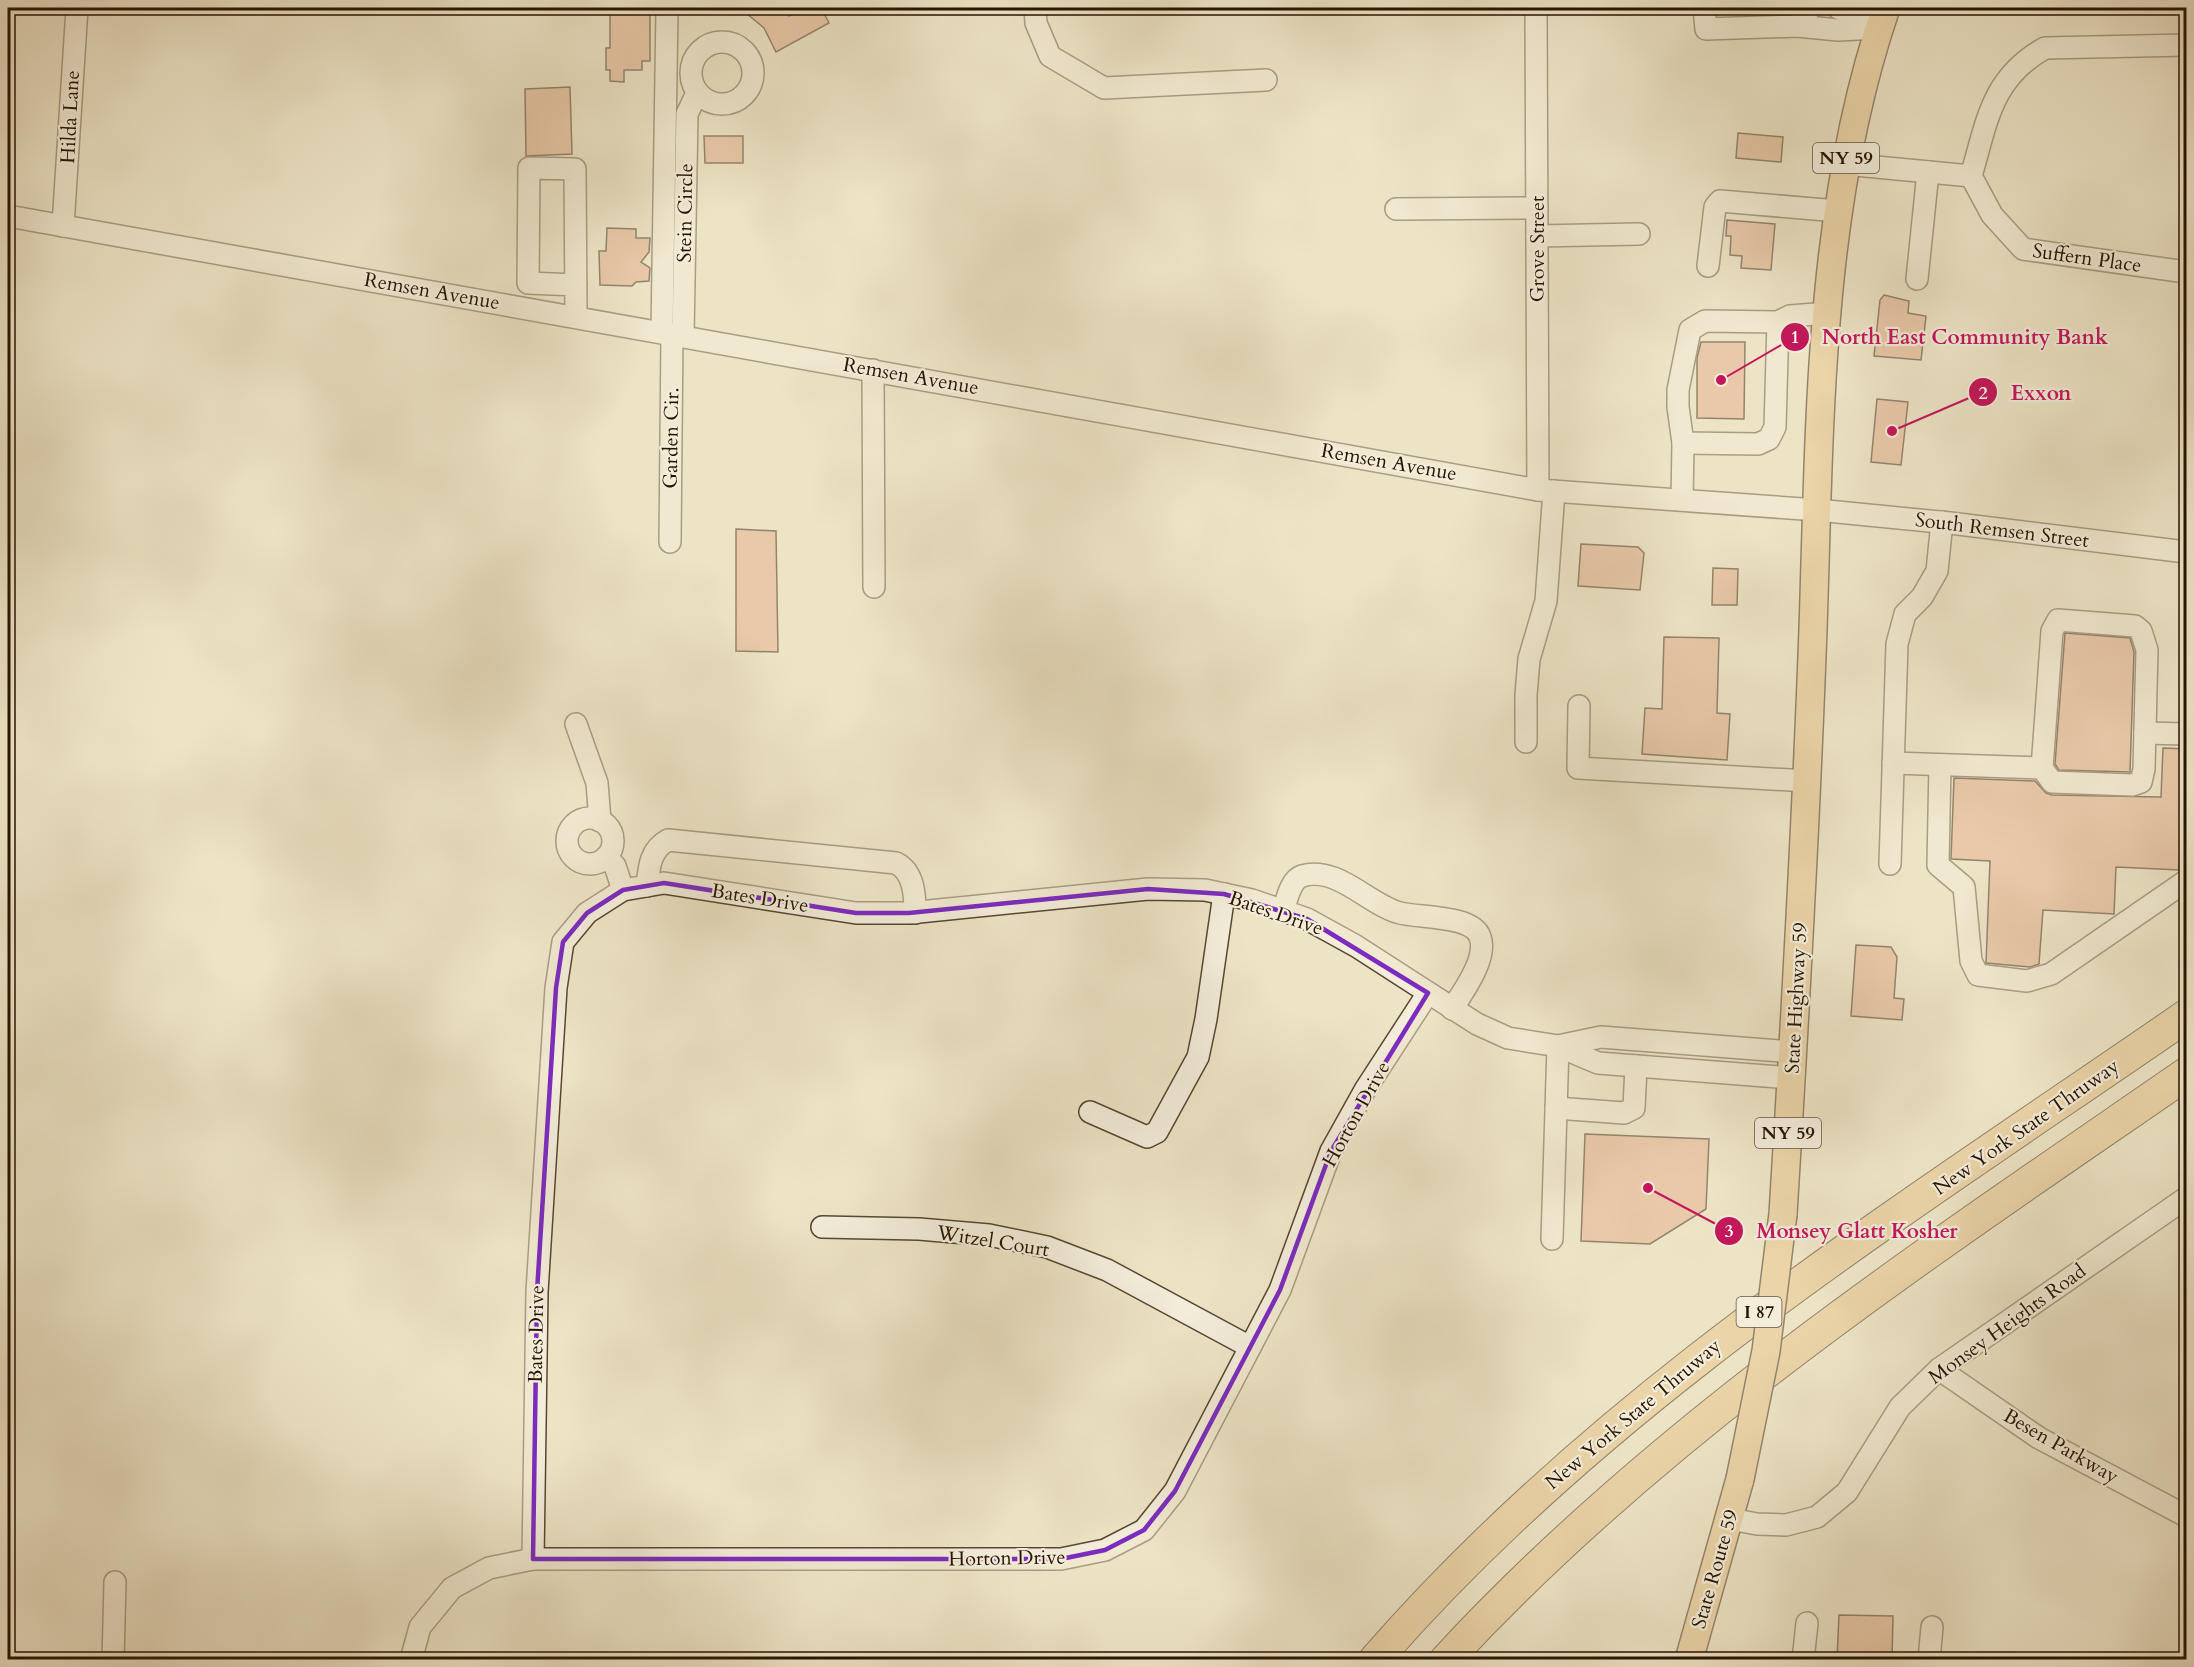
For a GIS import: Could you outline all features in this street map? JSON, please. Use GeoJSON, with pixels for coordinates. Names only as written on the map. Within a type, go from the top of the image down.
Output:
{"type":"FeatureCollection","features":[{"type":"Feature","properties":{"kind":"highway","name":"New York State Thruway"},"geometry":{"type":"LineString","coordinates":[[1375,1659],[1496,1532],[1617,1423],[1691,1362],[1822,1268],[2187,1016]]}},
{"type":"Feature","properties":{"kind":"highway","name":"I 87"},"geometry":{"type":"LineString","coordinates":[[1446,1659],[1533,1571],[1595,1513],[1724,1404],[1932,1250],[2187,1074]]}},
{"type":"Feature","properties":{"kind":"main road","name":"NY 59"},"geometry":{"type":"LineString","coordinates":[[1807,781],[1817,510],[1828,313],[1838,211],[1845,164],[1868,59],[1882,18]]}},
{"type":"Feature","properties":{"kind":"main road","name":"State Highway 59"},"geometry":{"type":"LineString","coordinates":[[1740,1479],[1766,1351],[1783,1214],[1807,781]]}},
{"type":"Feature","properties":{"kind":"main road","name":"State Route 59"},"geometry":{"type":"LineString","coordinates":[[1689,1659],[1740,1479]]}},
{"type":"Feature","properties":{"kind":"street","name":"Hilda Lane"},"geometry":{"type":"LineString","coordinates":[[63,226],[77,8]]}},
{"type":"Feature","properties":{"kind":"street"},"geometry":{"type":"LineString","coordinates":[[1035,8],[1036,23],[1050,56],[1104,88],[1266,80]]}},
{"type":"Feature","properties":{"kind":"street","name":"Grove Street"},"geometry":{"type":"LineString","coordinates":[[1526,742],[1529,659],[1546,601],[1546,491],[1537,236],[1536,8]]}},
{"type":"Feature","properties":{"kind":"street"},"geometry":{"type":"LineString","coordinates":[[1704,8],[1706,29],[1797,26],[1838,30],[1882,18]]}},
{"type":"Feature","properties":{"kind":"street"},"geometry":{"type":"LineString","coordinates":[[1797,26],[1810,8]]}},
{"type":"Feature","properties":{"kind":"street"},"geometry":{"type":"LineString","coordinates":[[1838,8],[1882,18]]}},
{"type":"Feature","properties":{"kind":"street"},"geometry":{"type":"LineString","coordinates":[[667,10],[672,334]]}},
{"type":"Feature","properties":{"kind":"street"},"geometry":{"type":"LineString","coordinates":[[1845,164],[1971,176],[1996,93],[2026,58],[2045,48],[2187,45]]}},
{"type":"Feature","properties":{"kind":"street","name":"Stein Circle"},"geometry":{"type":"LineString","coordinates":[[672,334],[687,114],[698,93]]}},
{"type":"Feature","properties":{"kind":"street"},"geometry":{"type":"LineString","coordinates":[[576,285],[528,283],[529,168],[575,169],[576,285],[576,317]]}},
{"type":"Feature","properties":{"kind":"street"},"geometry":{"type":"LineString","coordinates":[[1917,279],[1928,172]]}},
{"type":"Feature","properties":{"kind":"street","name":"Suffern Place"},"geometry":{"type":"LineString","coordinates":[[1971,176],[1992,215],[2023,249],[2187,272]]}},
{"type":"Feature","properties":{"kind":"street"},"geometry":{"type":"LineString","coordinates":[[1708,266],[1715,207],[1719,201],[1838,211]]}},
{"type":"Feature","properties":{"kind":"street"},"geometry":{"type":"LineString","coordinates":[[1396,209],[1537,208]]}},
{"type":"Feature","properties":{"kind":"street","name":"Remsen Avenue"},"geometry":{"type":"LineString","coordinates":[[8,216],[1546,491],[1817,510]]}},
{"type":"Feature","properties":{"kind":"street"},"geometry":{"type":"LineString","coordinates":[[1537,236],[1639,234]]}},
{"type":"Feature","properties":{"kind":"street"},"geometry":{"type":"LineString","coordinates":[[1682,500],[1683,443],[1678,407],[1690,330],[1705,321],[1778,322],[1790,316],[1828,313]]}},
{"type":"Feature","properties":{"kind":"street"},"geometry":{"type":"LineString","coordinates":[[1683,443],[1758,444],[1769,439],[1774,427],[1778,322]]}},
{"type":"Feature","properties":{"kind":"street","name":"Garden Cir."},"geometry":{"type":"LineString","coordinates":[[670,542],[672,334]]}},
{"type":"Feature","properties":{"kind":"street"},"geometry":{"type":"LineString","coordinates":[[873,370],[874,587]]}},
{"type":"Feature","properties":{"kind":"street","name":"South Remsen Street"},"geometry":{"type":"LineString","coordinates":[[1817,510],[1942,522],[2187,552]]}},
{"type":"Feature","properties":{"kind":"street"},"geometry":{"type":"LineString","coordinates":[[1890,864],[1897,644],[1905,614],[1922,597],[1937,571],[1942,522]]}},
{"type":"Feature","properties":{"kind":"street"},"geometry":{"type":"LineString","coordinates":[[2058,620],[2134,626],[2141,631],[2147,650],[2144,769],[2141,782],[2132,786],[2052,782],[2042,768],[2052,630],[2058,620]]}},
{"type":"Feature","properties":{"kind":"street"},"geometry":{"type":"LineString","coordinates":[[1579,706],[1578,768],[1807,781]]}},
{"type":"Feature","properties":{"kind":"street"},"geometry":{"type":"LineString","coordinates":[[576,724],[597,783],[600,821]]}},
{"type":"Feature","properties":{"kind":"street"},"geometry":{"type":"LineString","coordinates":[[2145,733],[2187,734]]}},
{"type":"Feature","properties":{"kind":"street"},"geometry":{"type":"LineString","coordinates":[[1893,763],[2042,768]]}},
{"type":"Feature","properties":{"kind":"street"},"geometry":{"type":"LineString","coordinates":[[1940,765],[1938,865],[1964,887],[1971,961],[1978,975],[2027,981],[2052,974],[2187,881]]}},
{"type":"Feature","properties":{"kind":"street"},"geometry":{"type":"LineString","coordinates":[[585,819],[600,821],[610,831],[612,838],[610,852],[606,858],[592,864],[585,864],[572,856],[568,849],[568,834],[572,827],[585,819]]}},
{"type":"Feature","properties":{"kind":"street"},"geometry":{"type":"LineString","coordinates":[[647,886],[649,865],[655,850],[668,840],[680,841],[896,863],[904,867],[912,885],[915,913]]}},
{"type":"Feature","properties":{"kind":"street"},"geometry":{"type":"LineString","coordinates":[[606,858],[615,866],[623,890]]}},
{"type":"Feature","properties":{"kind":"street"},"geometry":{"type":"LineString","coordinates":[[1283,911],[1293,883],[1301,876],[1315,875],[1334,879],[1398,913],[1465,923],[1475,928],[1481,939],[1480,953],[1473,978],[1452,1008]]}},
{"type":"Feature","properties":{"kind":"street","name":"Bates Drive"},"geometry":{"type":"LineString","coordinates":[[532,1559],[537,1292],[556,988],[563,942],[587,913],[623,890],[664,883],[856,913],[915,913],[1148,890],[1204,890],[1307,919],[1356,946],[1452,1008],[1508,1038],[1558,1046],[1598,1063],[1636,1066],[1792,1065]]}},
{"type":"Feature","properties":{"kind":"street"},"geometry":{"type":"LineString","coordinates":[[1090,1112],[1147,1137],[1157,1132],[1198,1057],[1206,1019],[1224,894]]}},
{"type":"Feature","properties":{"kind":"street","name":"Horton Drive"},"geometry":{"type":"LineString","coordinates":[[411,1659],[420,1627],[452,1588],[489,1568],[532,1559],[1061,1559],[1105,1550],[1144,1530],[1175,1491],[1280,1290],[1331,1151],[1365,1090],[1428,993]]}},
{"type":"Feature","properties":{"kind":"street","name":"Bates Drive"},"geometry":{"type":"LineString","coordinates":[[1558,1046],[1601,1037],[1792,1065]]}},
{"type":"Feature","properties":{"kind":"street"},"geometry":{"type":"LineString","coordinates":[[1552,1239],[1558,1046]]}},
{"type":"Feature","properties":{"kind":"street"},"geometry":{"type":"LineString","coordinates":[[1556,1108],[1624,1113],[1634,1108],[1636,1066]]}},
{"type":"Feature","properties":{"kind":"street","name":"Monsey Heights Road"},"geometry":{"type":"LineString","coordinates":[[1730,1519],[1757,1524],[1786,1525],[1817,1517],[1847,1492],[1900,1407],[1939,1369],[2187,1198]]}},
{"type":"Feature","properties":{"kind":"street","name":"Witzel Court"},"geometry":{"type":"LineString","coordinates":[[822,1227],[919,1229],[989,1236],[1047,1247],[1107,1270],[1250,1347]]}},
{"type":"Feature","properties":{"kind":"street","name":"Besen Parkway"},"geometry":{"type":"LineString","coordinates":[[1939,1369],[2040,1438],[2187,1516]]}},
{"type":"Feature","properties":{"kind":"street"},"geometry":{"type":"LineString","coordinates":[[112,1659],[115,1582]]}},
{"type":"Feature","properties":{"kind":"street"},"geometry":{"type":"LineString","coordinates":[[1803,1659],[1807,1623]]}},
{"type":"Feature","properties":{"kind":"street"},"geometry":{"type":"LineString","coordinates":[[1929,1659],[1932,1627]]}},
{"type":"Feature","properties":{"kind":"highlighted area"},"geometry":{"type":"Polygon","coordinates":[[[664,883],[856,913],[909,913],[1148,889],[1224,894],[1307,919],[1428,993],[1331,1151],[1280,1290],[1175,1491],[1144,1530],[1105,1550],[1061,1559],[533,1559],[537,1292],[556,988],[563,942],[587,913],[623,890],[664,883]]]}},
{"type":"Feature","properties":{"kind":"building"},"geometry":{"type":"Polygon","coordinates":[[[610,8],[650,8],[650,61],[642,61],[642,70],[624,70],[624,82],[610,81],[610,70],[606,70],[606,48],[610,48],[610,8]]]}},
{"type":"Feature","properties":{"kind":"building"},"geometry":{"type":"Polygon","coordinates":[[[740,8],[783,8],[789,16],[805,8],[821,8],[829,23],[776,52],[764,28],[740,8]]]}},
{"type":"Feature","properties":{"kind":"building"},"geometry":{"type":"Polygon","coordinates":[[[570,87],[572,154],[526,156],[525,89],[570,87]]]}},
{"type":"Feature","properties":{"kind":"building"},"geometry":{"type":"Polygon","coordinates":[[[1738,133],[1783,137],[1781,162],[1736,158],[1738,133]]]}},
{"type":"Feature","properties":{"kind":"building"},"geometry":{"type":"Polygon","coordinates":[[[704,136],[743,136],[743,163],[705,163],[704,136]]]}},
{"type":"Feature","properties":{"kind":"building"},"geometry":{"type":"Polygon","coordinates":[[[1727,220],[1775,224],[1771,270],[1741,268],[1742,256],[1730,255],[1731,236],[1726,236],[1727,220]]]}},
{"type":"Feature","properties":{"kind":"building"},"geometry":{"type":"Polygon","coordinates":[[[607,228],[636,229],[636,238],[650,238],[649,252],[641,262],[650,268],[649,281],[636,282],[632,286],[600,285],[599,251],[606,251],[607,228]]]}},
{"type":"Feature","properties":{"kind":"building"},"geometry":{"type":"Polygon","coordinates":[[[1884,295],[1909,301],[1908,313],[1926,316],[1921,360],[1874,356],[1880,300],[1884,295]]]}},
{"type":"Feature","properties":{"kind":"building"},"geometry":{"type":"Polygon","coordinates":[[[1701,342],[1745,342],[1744,419],[1697,418],[1697,358],[1701,342]]]}},
{"type":"Feature","properties":{"kind":"building"},"geometry":{"type":"Polygon","coordinates":[[[1877,399],[1908,402],[1901,465],[1871,462],[1877,399]]]}},
{"type":"Feature","properties":{"kind":"building"},"geometry":{"type":"Polygon","coordinates":[[[736,529],[776,531],[778,652],[736,651],[736,529]]]}},
{"type":"Feature","properties":{"kind":"building"},"geometry":{"type":"Polygon","coordinates":[[[1581,544],[1638,547],[1644,553],[1640,590],[1578,586],[1581,544]]]}},
{"type":"Feature","properties":{"kind":"building"},"geometry":{"type":"Polygon","coordinates":[[[1713,568],[1738,569],[1737,605],[1712,605],[1713,568]]]}},
{"type":"Feature","properties":{"kind":"building"},"geometry":{"type":"Polygon","coordinates":[[[2065,633],[2130,638],[2134,652],[2130,772],[2059,770],[2055,764],[2065,633]]]}},
{"type":"Feature","properties":{"kind":"building"},"geometry":{"type":"Polygon","coordinates":[[[1664,637],[1719,638],[1717,713],[1730,714],[1727,760],[1642,754],[1645,708],[1662,709],[1664,637]]]}},
{"type":"Feature","properties":{"kind":"building"},"geometry":{"type":"Polygon","coordinates":[[[2163,748],[2187,749],[2187,824],[2181,824],[2179,870],[2116,867],[2114,914],[2043,910],[2039,964],[2030,967],[1986,963],[1990,861],[1951,859],[1954,778],[2035,781],[2046,793],[2052,795],[2161,797],[2163,748]]]}},
{"type":"Feature","properties":{"kind":"building"},"geometry":{"type":"Polygon","coordinates":[[[1856,945],[1891,947],[1897,957],[1894,998],[1904,999],[1902,1020],[1851,1016],[1856,945]]]}},
{"type":"Feature","properties":{"kind":"building"},"geometry":{"type":"Polygon","coordinates":[[[1585,1134],[1709,1139],[1706,1209],[1650,1244],[1581,1241],[1585,1134]]]}},
{"type":"Feature","properties":{"kind":"building"},"geometry":{"type":"Polygon","coordinates":[[[1839,1615],[1893,1616],[1892,1659],[1837,1659],[1839,1615]]]}},
{"type":"Feature","properties":{"kind":"place","name":"North East Community Bank"},"geometry":{"type":"Point","coordinates":[1721,380]}},
{"type":"Feature","properties":{"kind":"place","name":"Exxon"},"geometry":{"type":"Point","coordinates":[1892,431]}},
{"type":"Feature","properties":{"kind":"place","name":"Monsey Glatt Kosher"},"geometry":{"type":"Point","coordinates":[1648,1188]}}]}
